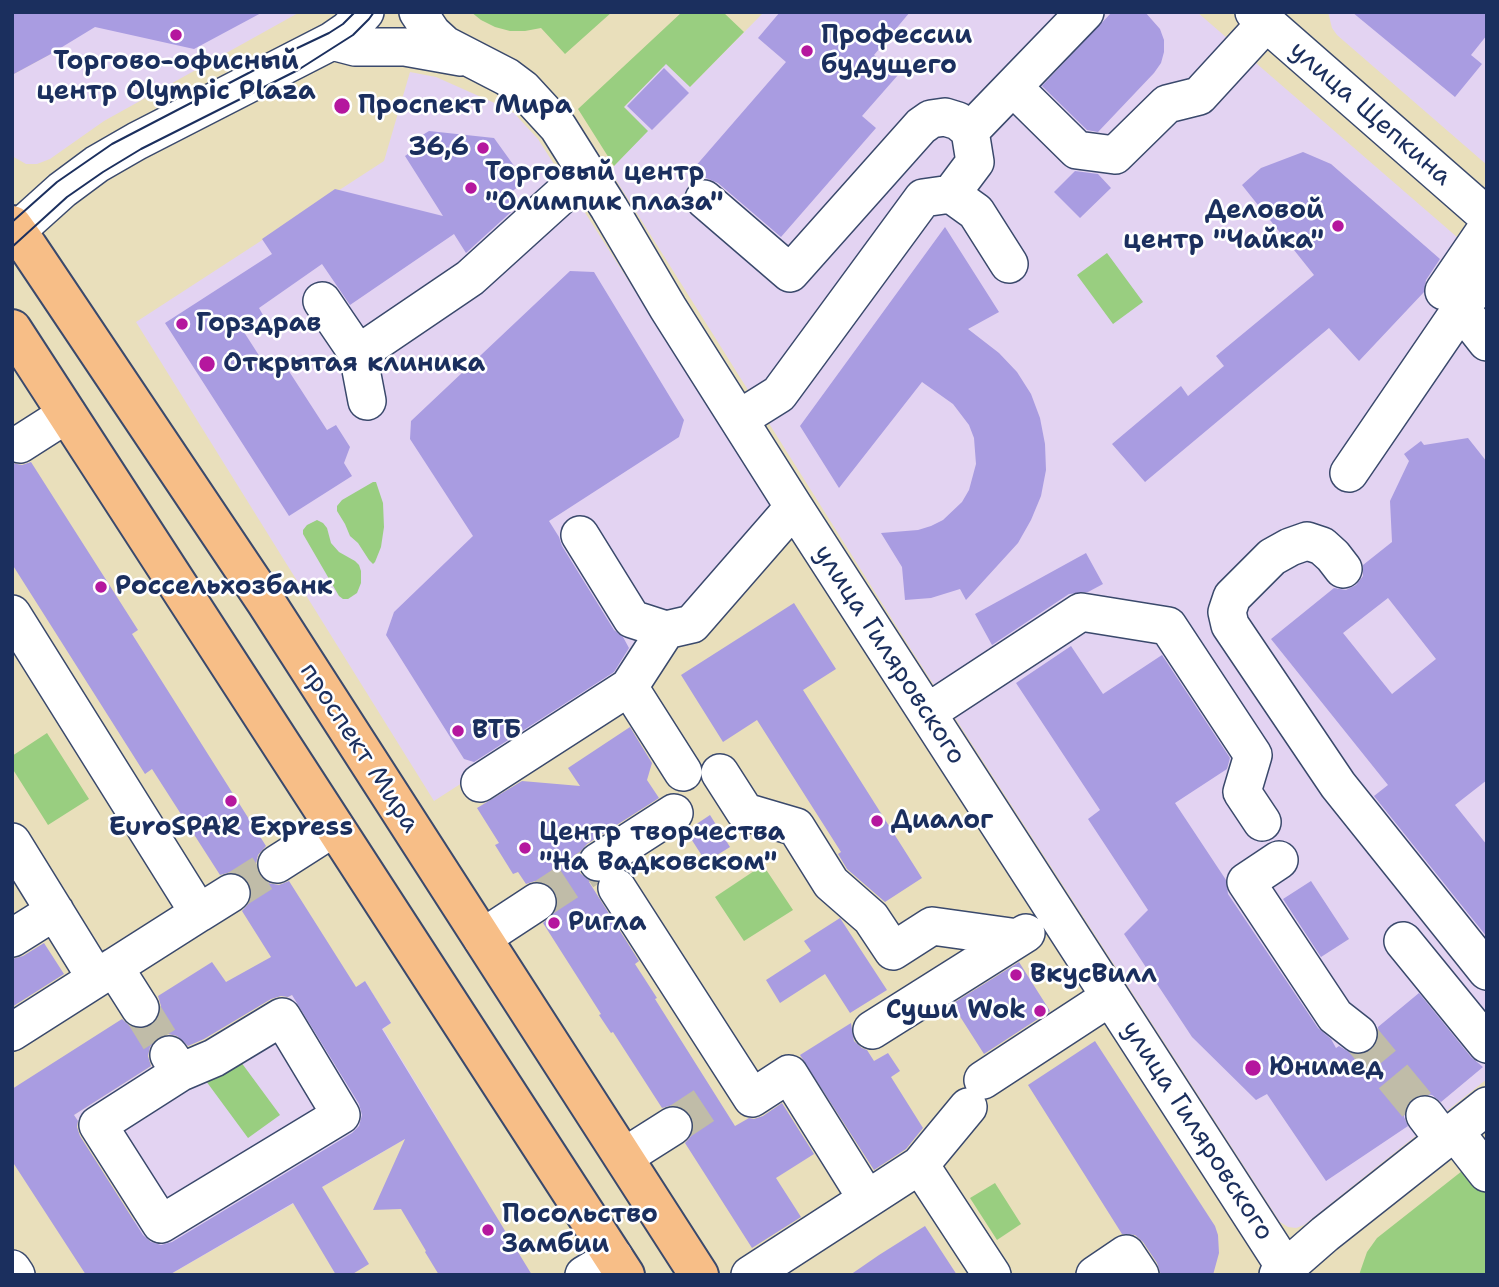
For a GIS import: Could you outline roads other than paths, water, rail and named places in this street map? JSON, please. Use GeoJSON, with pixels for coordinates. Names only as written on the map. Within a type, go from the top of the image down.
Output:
{"type":"FeatureCollection","features":[{"type":"Feature","properties":{"kind":"main road","name":"проспект Мира"},"geometry":{"type":"LineString","coordinates":[[14,231],[266,602],[699,1275]]}},
{"type":"Feature","properties":{"kind":"main road"},"geometry":{"type":"LineString","coordinates":[[12,329],[335,827],[608,1269]]}},
{"type":"Feature","properties":{"kind":"street"},"geometry":{"type":"LineString","coordinates":[[14,231],[97,164],[332,41],[348,30],[365,12]]}},
{"type":"Feature","properties":{"kind":"street","name":"улица Гиляровского"},"geometry":{"type":"LineString","coordinates":[[418,12],[432,33],[445,45],[507,76],[523,89],[558,127],[794,507],[1284,1272]]}},
{"type":"Feature","properties":{"kind":"street"},"geometry":{"type":"LineString","coordinates":[[970,131],[1085,12]]}},
{"type":"Feature","properties":{"kind":"street"},"geometry":{"type":"LineString","coordinates":[[1013,87],[1077,150],[1115,155],[1167,104],[1199,96],[1275,21]]}},
{"type":"Feature","properties":{"kind":"street","name":"улица Щепкина"},"geometry":{"type":"LineString","coordinates":[[1275,21],[1487,216]]}},
{"type":"Feature","properties":{"kind":"street","name":"улица Гиляровского"},"geometry":{"type":"LineString","coordinates":[[332,41],[355,47],[405,47],[468,58]]}},
{"type":"Feature","properties":{"kind":"street"},"geometry":{"type":"LineString","coordinates":[[704,199],[790,274],[921,126],[931,119],[945,117],[958,121],[970,131],[975,162],[951,194]]}},
{"type":"Feature","properties":{"kind":"street"},"geometry":{"type":"LineString","coordinates":[[358,354],[470,278],[587,172]]}},
{"type":"Feature","properties":{"kind":"street"},"geometry":{"type":"LineString","coordinates":[[739,419],[779,394],[923,198],[951,194],[976,212],[1009,264]]}},
{"type":"Feature","properties":{"kind":"street"},"geometry":{"type":"LineString","coordinates":[[1393,367],[1487,228]]}},
{"type":"Feature","properties":{"kind":"street"},"geometry":{"type":"LineString","coordinates":[[1349,473],[1477,318],[1487,271]]}},
{"type":"Feature","properties":{"kind":"street"},"geometry":{"type":"LineString","coordinates":[[322,301],[358,354],[367,401]]}},
{"type":"Feature","properties":{"kind":"street"},"geometry":{"type":"LineString","coordinates":[[20,444],[67,414]]}},
{"type":"Feature","properties":{"kind":"street"},"geometry":{"type":"LineString","coordinates":[[580,536],[632,619],[666,630],[692,624],[794,507]]}},
{"type":"Feature","properties":{"kind":"street"},"geometry":{"type":"LineString","coordinates":[[1343,569],[1322,546],[1307,541],[1290,547],[1272,557],[1232,597],[1227,612],[1230,625],[1338,785],[1487,971]]}},
{"type":"Feature","properties":{"kind":"street"},"geometry":{"type":"LineString","coordinates":[[927,713],[1081,612],[1168,626],[1253,755],[1242,792],[1262,822]]}},
{"type":"Feature","properties":{"kind":"street"},"geometry":{"type":"LineString","coordinates":[[12,614],[199,913]]}},
{"type":"Feature","properties":{"kind":"street"},"geometry":{"type":"LineString","coordinates":[[480,783],[629,687],[666,630]]}},
{"type":"Feature","properties":{"kind":"street"},"geometry":{"type":"LineString","coordinates":[[629,687],[683,772]]}},
{"type":"Feature","properties":{"kind":"street"},"geometry":{"type":"LineString","coordinates":[[720,773],[745,812],[796,827],[831,883],[871,918],[893,951],[932,926],[1018,938]]}},
{"type":"Feature","properties":{"kind":"street"},"geometry":{"type":"LineString","coordinates":[[674,813],[608,875],[729,1089],[752,1098],[789,1074],[867,1199]]}},
{"type":"Feature","properties":{"kind":"street"},"geometry":{"type":"LineString","coordinates":[[277,864],[335,827]]}},
{"type":"Feature","properties":{"kind":"street"},"geometry":{"type":"LineString","coordinates":[[12,842],[55,911],[105,973],[140,1008]]}},
{"type":"Feature","properties":{"kind":"street"},"geometry":{"type":"LineString","coordinates":[[1279,859],[1246,882],[1335,1016],[1358,1034]]}},
{"type":"Feature","properties":{"kind":"street"},"geometry":{"type":"LineString","coordinates":[[12,1032],[231,893]]}},
{"type":"Feature","properties":{"kind":"street"},"geometry":{"type":"LineString","coordinates":[[482,938],[537,902]]}},
{"type":"Feature","properties":{"kind":"street"},"geometry":{"type":"LineString","coordinates":[[12,937],[55,911]]}},
{"type":"Feature","properties":{"kind":"street"},"geometry":{"type":"LineString","coordinates":[[872,1030],[1056,914]]}},
{"type":"Feature","properties":{"kind":"street"},"geometry":{"type":"LineString","coordinates":[[1403,941],[1487,1044]]}},
{"type":"Feature","properties":{"kind":"street"},"geometry":{"type":"LineString","coordinates":[[750,1275],[920,1165],[976,1093],[1110,997]]}},
{"type":"Feature","properties":{"kind":"street"},"geometry":{"type":"LineString","coordinates":[[282,1017],[341,1115],[161,1224],[98,1125],[175,1063],[214,1058],[282,1017]]}},
{"type":"Feature","properties":{"kind":"street"},"geometry":{"type":"LineString","coordinates":[[1284,1272],[1441,1129],[1487,1106]]}},
{"type":"Feature","properties":{"kind":"street"},"geometry":{"type":"LineString","coordinates":[[624,1157],[673,1126]]}},
{"type":"Feature","properties":{"kind":"street"},"geometry":{"type":"LineString","coordinates":[[1441,1129],[1487,1172]]}},
{"type":"Feature","properties":{"kind":"street"},"geometry":{"type":"LineString","coordinates":[[920,1165],[992,1275]]}},
{"type":"Feature","properties":{"kind":"street"},"geometry":{"type":"LineString","coordinates":[[1095,1275],[1126,1254],[1140,1275]]}},
{"type":"Feature","properties":{"kind":"street"},"geometry":{"type":"LineString","coordinates":[[12,1269],[16,1275]]}},
{"type":"Feature","properties":{"kind":"tunnel"},"geometry":{"type":"LineString","coordinates":[[537,902],[598,862]]}},
{"type":"Feature","properties":{"kind":"tunnel"},"geometry":{"type":"LineString","coordinates":[[231,893],[277,864]]}},
{"type":"Feature","properties":{"kind":"tunnel"},"geometry":{"type":"LineString","coordinates":[[140,1008],[169,1055]]}},
{"type":"Feature","properties":{"kind":"tunnel"},"geometry":{"type":"LineString","coordinates":[[1358,1034],[1425,1115]]}},
{"type":"Feature","properties":{"kind":"tunnel"},"geometry":{"type":"LineString","coordinates":[[673,1126],[717,1097]]}},
{"type":"Feature","properties":{"kind":"tram line"},"geometry":{"type":"LineString","coordinates":[[12,222],[57,182],[112,144],[329,33],[355,12]]}},
{"type":"Feature","properties":{"kind":"tram line"},"geometry":{"type":"LineString","coordinates":[[12,247],[67,197],[103,172],[141,149],[298,70],[353,35],[374,12]]}},
{"type":"Feature","properties":{"kind":"place","name":"Торгово-офисный центр Olympic Plaza"},"geometry":{"type":"Point","coordinates":[176,35]}},
{"type":"Feature","properties":{"kind":"place","name":"Профессии будущего"},"geometry":{"type":"Point","coordinates":[807,51]}},
{"type":"Feature","properties":{"kind":"place","name":"Проспект Мира"},"geometry":{"type":"Point","coordinates":[342,106]}},
{"type":"Feature","properties":{"kind":"place","name":"36,6"},"geometry":{"type":"Point","coordinates":[483,148]}},
{"type":"Feature","properties":{"kind":"place","name":"Торговый центр \"Олимпик плаза\""},"geometry":{"type":"Point","coordinates":[471,188]}},
{"type":"Feature","properties":{"kind":"place","name":"Деловой центр \"Чайка\""},"geometry":{"type":"Point","coordinates":[1338,226]}},
{"type":"Feature","properties":{"kind":"place","name":"Горздрав"},"geometry":{"type":"Point","coordinates":[182,324]}},
{"type":"Feature","properties":{"kind":"place","name":"Открытая клиника"},"geometry":{"type":"Point","coordinates":[207,364]}},
{"type":"Feature","properties":{"kind":"place","name":"Россельхозбанк"},"geometry":{"type":"Point","coordinates":[101,587]}},
{"type":"Feature","properties":{"kind":"place","name":"ВТБ"},"geometry":{"type":"Point","coordinates":[458,731]}},
{"type":"Feature","properties":{"kind":"place","name":"EuroSPAR Express"},"geometry":{"type":"Point","coordinates":[231,801]}},
{"type":"Feature","properties":{"kind":"place","name":"Диалог"},"geometry":{"type":"Point","coordinates":[877,821]}},
{"type":"Feature","properties":{"kind":"place","name":"Центр творчества \"На Вадковском\""},"geometry":{"type":"Point","coordinates":[525,848]}},
{"type":"Feature","properties":{"kind":"place","name":"Ригла"},"geometry":{"type":"Point","coordinates":[554,923]}},
{"type":"Feature","properties":{"kind":"place","name":"ВкусВилл"},"geometry":{"type":"Point","coordinates":[1016,975]}},
{"type":"Feature","properties":{"kind":"place","name":"Суши Wok"},"geometry":{"type":"Point","coordinates":[1040,1011]}},
{"type":"Feature","properties":{"kind":"place","name":"Юнимед"},"geometry":{"type":"Point","coordinates":[1253,1068]}},
{"type":"Feature","properties":{"kind":"place","name":"Посольство Замбии"},"geometry":{"type":"Point","coordinates":[488,1230]}}]}
